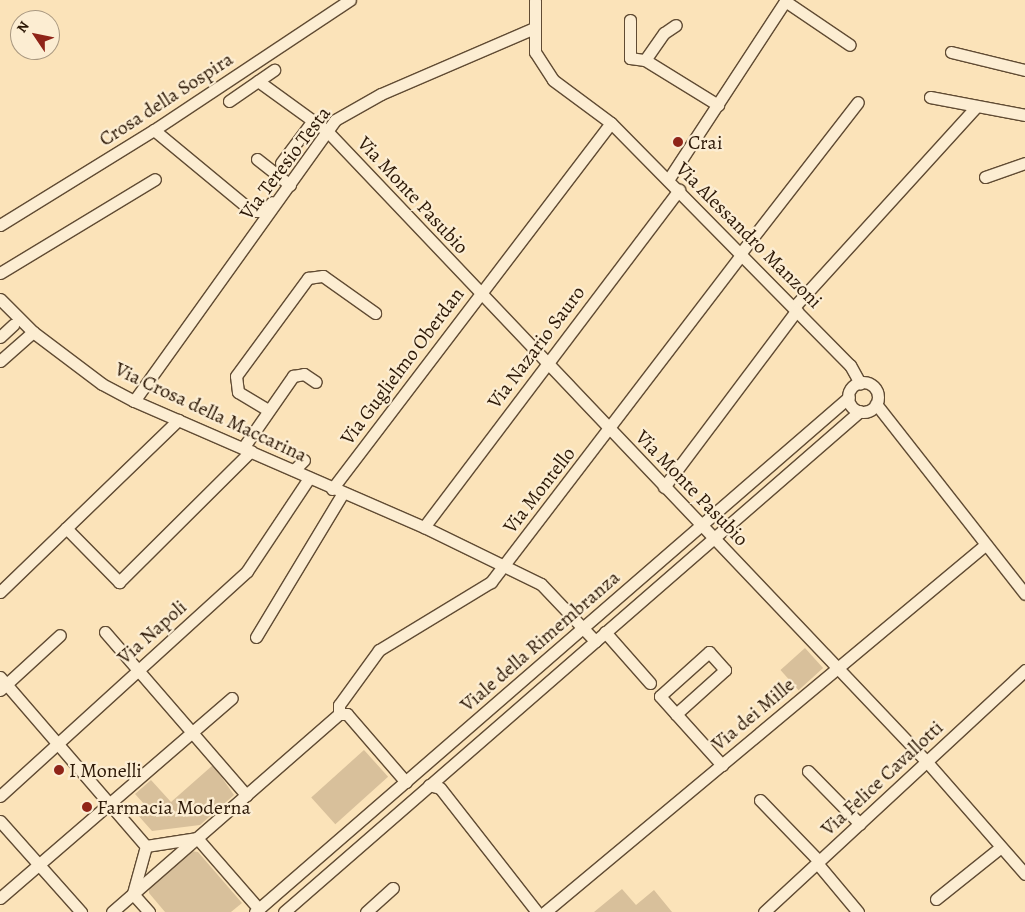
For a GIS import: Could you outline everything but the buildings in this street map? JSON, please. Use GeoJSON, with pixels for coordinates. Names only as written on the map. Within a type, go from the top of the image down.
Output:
{"type":"FeatureCollection","features":[{"type":"Feature","properties":{"kind":"street","name":"Crosa della Sospira"},"geometry":{"type":"LineString","coordinates":[[0,225],[154,130],[350,0]]}},
{"type":"Feature","properties":{"kind":"street","name":"Via Alessandro Manzoni"},"geometry":{"type":"LineString","coordinates":[[535,0],[532,29],[535,52],[553,80],[611,123],[679,190],[850,365],[860,383]]}},
{"type":"Feature","properties":{"kind":"street"},"geometry":{"type":"LineString","coordinates":[[668,180],[786,1],[850,45]]}},
{"type":"Feature","properties":{"kind":"street"},"geometry":{"type":"LineString","coordinates":[[630,20],[630,58],[645,60],[718,105]]}},
{"type":"Feature","properties":{"kind":"street"},"geometry":{"type":"LineString","coordinates":[[645,60],[664,33],[676,25]]}},
{"type":"Feature","properties":{"kind":"street","name":"Via Teresio Testa"},"geometry":{"type":"LineString","coordinates":[[134,401],[288,183],[327,131],[348,111],[381,94],[532,29]]}},
{"type":"Feature","properties":{"kind":"street"},"geometry":{"type":"LineString","coordinates":[[951,52],[1025,70]]}},
{"type":"Feature","properties":{"kind":"street"},"geometry":{"type":"LineString","coordinates":[[229,101],[274,70]]}},
{"type":"Feature","properties":{"kind":"street"},"geometry":{"type":"LineString","coordinates":[[258,81],[311,123],[327,131]]}},
{"type":"Feature","properties":{"kind":"street"},"geometry":{"type":"LineString","coordinates":[[930,97],[1025,115]]}},
{"type":"Feature","properties":{"kind":"street","name":"Via Montello"},"geometry":{"type":"LineString","coordinates":[[112,912],[339,714],[339,705],[379,650],[491,582],[610,430],[741,254],[858,102]]}},
{"type":"Feature","properties":{"kind":"street"},"geometry":{"type":"LineString","coordinates":[[664,487],[796,308],[976,107]]}},
{"type":"Feature","properties":{"kind":"street"},"geometry":{"type":"LineString","coordinates":[[281,163],[311,123]]}},
{"type":"Feature","properties":{"kind":"street","name":"Via Guglielmo Oberdan"},"geometry":{"type":"LineString","coordinates":[[337,491],[481,295],[611,123]]}},
{"type":"Feature","properties":{"kind":"street"},"geometry":{"type":"LineString","coordinates":[[154,130],[252,211],[265,211],[288,183],[258,160]]}},
{"type":"Feature","properties":{"kind":"street","name":"Via Monte Pasubio"},"geometry":{"type":"LineString","coordinates":[[327,131],[927,762],[1025,874]]}},
{"type":"Feature","properties":{"kind":"street"},"geometry":{"type":"LineString","coordinates":[[985,177],[1025,162]]}},
{"type":"Feature","properties":{"kind":"street"},"geometry":{"type":"LineString","coordinates":[[0,273],[155,179]]}},
{"type":"Feature","properties":{"kind":"street","name":"Via Nazario Sauro"},"geometry":{"type":"LineString","coordinates":[[424,527],[679,190]]}},
{"type":"Feature","properties":{"kind":"street"},"geometry":{"type":"LineString","coordinates":[[268,410],[238,392],[236,376],[308,278],[323,276],[375,313]]}},
{"type":"Feature","properties":{"kind":"street","name":"Via Crosa della Maccarina"},"geometry":{"type":"LineString","coordinates":[[0,299],[33,332],[102,384],[134,401],[247,449],[337,491],[424,527],[505,565],[548,588],[595,641]]}},
{"type":"Feature","properties":{"kind":"street"},"geometry":{"type":"LineString","coordinates":[[0,337],[13,326]]}},
{"type":"Feature","properties":{"kind":"street"},"geometry":{"type":"LineString","coordinates":[[1,359],[33,332]]}},
{"type":"Feature","properties":{"kind":"street"},"geometry":{"type":"LineString","coordinates":[[66,528],[119,582],[247,449],[268,410],[293,376],[304,374],[316,382]]}},
{"type":"Feature","properties":{"kind":"street"},"geometry":{"type":"LineString","coordinates":[[876,404],[860,411],[849,397],[860,383],[875,388],[876,404],[1025,594]]}},
{"type":"Feature","properties":{"kind":"street","name":"Viale della Rimembranza"},"geometry":{"type":"LineString","coordinates":[[257,910],[849,397]]}},
{"type":"Feature","properties":{"kind":"street","name":"Viale della Rimembranza"},"geometry":{"type":"LineString","coordinates":[[284,912],[860,411]]}},
{"type":"Feature","properties":{"kind":"street"},"geometry":{"type":"LineString","coordinates":[[0,592],[178,420]]}},
{"type":"Feature","properties":{"kind":"street"},"geometry":{"type":"LineString","coordinates":[[294,470],[304,460]]}},
{"type":"Feature","properties":{"kind":"street","name":"Via Napoli"},"geometry":{"type":"LineString","coordinates":[[0,796],[247,571],[309,478]]}},
{"type":"Feature","properties":{"kind":"street"},"geometry":{"type":"LineString","coordinates":[[256,637],[337,491]]}},
{"type":"Feature","properties":{"kind":"street","name":"Via dei Mille"},"geometry":{"type":"LineString","coordinates":[[545,912],[985,545]]}},
{"type":"Feature","properties":{"kind":"street"},"geometry":{"type":"LineString","coordinates":[[105,632],[246,795]]}},
{"type":"Feature","properties":{"kind":"street"},"geometry":{"type":"LineString","coordinates":[[605,632],[650,683]]}},
{"type":"Feature","properties":{"kind":"street"},"geometry":{"type":"LineString","coordinates":[[60,635],[2,683],[59,743],[146,846]]}},
{"type":"Feature","properties":{"kind":"street"},"geometry":{"type":"LineString","coordinates":[[676,714],[725,670],[709,652],[660,696],[676,714],[722,765]]}},
{"type":"Feature","properties":{"kind":"street","name":"Via Felice Cavallotti"},"geometry":{"type":"LineString","coordinates":[[764,912],[1025,670]]}},
{"type":"Feature","properties":{"kind":"street"},"geometry":{"type":"LineString","coordinates":[[0,898],[232,698]]}},
{"type":"Feature","properties":{"kind":"street"},"geometry":{"type":"LineString","coordinates":[[339,714],[347,714],[405,782],[408,791],[419,794]]}},
{"type":"Feature","properties":{"kind":"street"},"geometry":{"type":"LineString","coordinates":[[423,767],[431,772],[431,783],[440,788],[537,912]]}},
{"type":"Feature","properties":{"kind":"street"},"geometry":{"type":"LineString","coordinates":[[808,771],[860,824]]}},
{"type":"Feature","properties":{"kind":"street"},"geometry":{"type":"LineString","coordinates":[[760,800],[818,862],[858,912]]}},
{"type":"Feature","properties":{"kind":"street"},"geometry":{"type":"LineString","coordinates":[[0,821],[81,912]]}},
{"type":"Feature","properties":{"kind":"street"},"geometry":{"type":"LineString","coordinates":[[146,846],[197,838],[257,910]]}},
{"type":"Feature","properties":{"kind":"street"},"geometry":{"type":"LineString","coordinates":[[146,846],[133,894],[148,912]]}},
{"type":"Feature","properties":{"kind":"street"},"geometry":{"type":"LineString","coordinates":[[936,899],[1001,847]]}},
{"type":"Feature","properties":{"kind":"street"},"geometry":{"type":"LineString","coordinates":[[366,912],[393,888]]}},
{"type":"Feature","properties":{"kind":"shaded area"},"geometry":{"type":"Polygon","coordinates":[[[805,648],[823,668],[799,690],[780,670],[805,648]]]}},
{"type":"Feature","properties":{"kind":"shaded area"},"geometry":{"type":"Polygon","coordinates":[[[364,750],[388,777],[335,824],[311,798],[364,750]]]}},
{"type":"Feature","properties":{"kind":"shaded area"},"geometry":{"type":"Polygon","coordinates":[[[213,765],[234,795],[200,825],[152,831],[136,813],[145,805],[135,794],[151,780],[171,802],[213,765]]]}},
{"type":"Feature","properties":{"kind":"shaded area"},"geometry":{"type":"Polygon","coordinates":[[[191,851],[198,852],[242,903],[231,912],[165,912],[149,893],[149,886],[191,851]]]}},
{"type":"Feature","properties":{"kind":"shaded area"},"geometry":{"type":"Polygon","coordinates":[[[622,889],[636,905],[654,890],[672,912],[594,912],[622,889]]]}},
{"type":"Feature","properties":{"kind":"place","name":"Crai"},"geometry":{"type":"Point","coordinates":[678,142]}},
{"type":"Feature","properties":{"kind":"place","name":"I Monelli"},"geometry":{"type":"Point","coordinates":[59,770]}},
{"type":"Feature","properties":{"kind":"place","name":"Farmacia Moderna"},"geometry":{"type":"Point","coordinates":[87,807]}}]}
